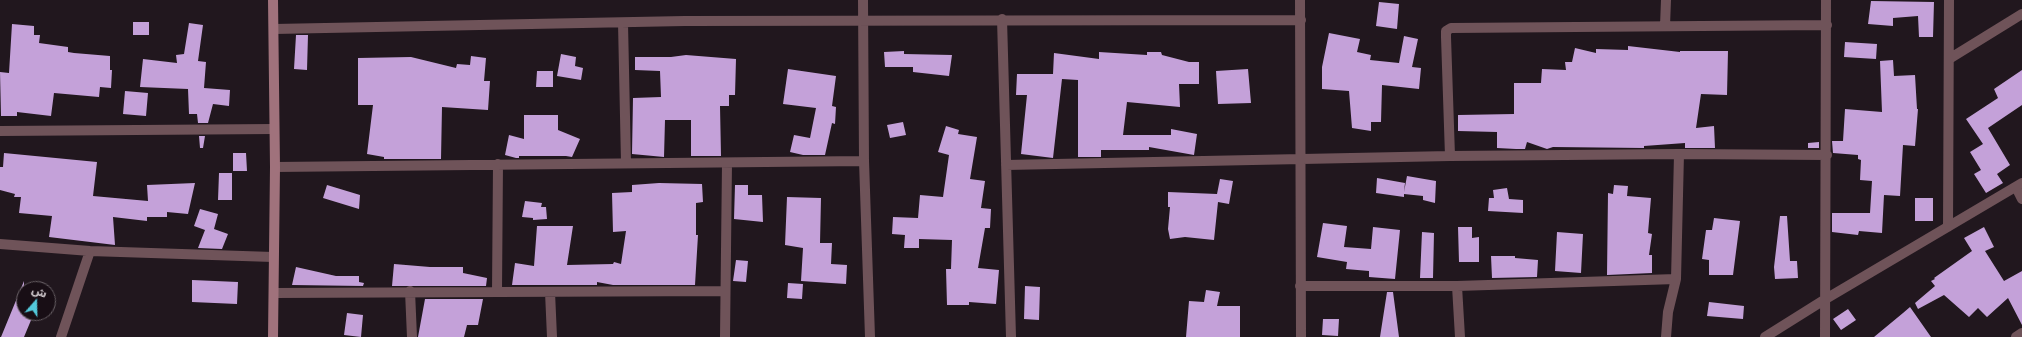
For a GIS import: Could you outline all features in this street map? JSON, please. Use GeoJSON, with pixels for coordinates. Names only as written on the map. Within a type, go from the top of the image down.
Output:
{"type":"FeatureCollection","features":[{"type":"Feature","properties":{"kind":"street"},"geometry":{"type":"LineString","coordinates":[[273,0],[275,167],[273,337]]}},
{"type":"Feature","properties":{"kind":"street"},"geometry":{"type":"LineString","coordinates":[[863,0],[864,161],[870,337]]}},
{"type":"Feature","properties":{"kind":"street"},"geometry":{"type":"LineString","coordinates":[[1300,0],[1301,337]]}},
{"type":"Feature","properties":{"kind":"street"},"geometry":{"type":"LineString","coordinates":[[1666,0],[1666,26]]}},
{"type":"Feature","properties":{"kind":"street"},"geometry":{"type":"LineString","coordinates":[[1825,337],[1824,300],[1827,155],[1826,0]]}},
{"type":"Feature","properties":{"kind":"street"},"geometry":{"type":"LineString","coordinates":[[1948,227],[1949,0]]}},
{"type":"Feature","properties":{"kind":"street"},"geometry":{"type":"LineString","coordinates":[[1949,59],[2022,14]]}},
{"type":"Feature","properties":{"kind":"street"},"geometry":{"type":"LineString","coordinates":[[1002,20],[1011,337]]}},
{"type":"Feature","properties":{"kind":"street"},"geometry":{"type":"LineString","coordinates":[[274,29],[685,21],[1301,20]]}},
{"type":"Feature","properties":{"kind":"street"},"geometry":{"type":"LineString","coordinates":[[623,23],[626,163]]}},
{"type":"Feature","properties":{"kind":"street"},"geometry":{"type":"LineString","coordinates":[[1450,156],[1446,31],[1450,28],[1826,26]]}},
{"type":"Feature","properties":{"kind":"street"},"geometry":{"type":"LineString","coordinates":[[0,131],[274,129]]}},
{"type":"Feature","properties":{"kind":"street"},"geometry":{"type":"LineString","coordinates":[[1006,166],[1450,156],[1679,154],[1827,155]]}},
{"type":"Feature","properties":{"kind":"street"},"geometry":{"type":"LineString","coordinates":[[1666,337],[1668,312],[1676,279],[1679,154]]}},
{"type":"Feature","properties":{"kind":"street"},"geometry":{"type":"LineString","coordinates":[[275,167],[864,161]]}},
{"type":"Feature","properties":{"kind":"street"},"geometry":{"type":"LineString","coordinates":[[725,337],[727,163]]}},
{"type":"Feature","properties":{"kind":"street"},"geometry":{"type":"LineString","coordinates":[[497,292],[498,164]]}},
{"type":"Feature","properties":{"kind":"street"},"geometry":{"type":"LineString","coordinates":[[1765,337],[1824,300],[2019,185],[2022,199]]}},
{"type":"Feature","properties":{"kind":"street"},"geometry":{"type":"LineString","coordinates":[[0,244],[90,251],[273,257]]}},
{"type":"Feature","properties":{"kind":"street"},"geometry":{"type":"LineString","coordinates":[[61,337],[90,251]]}},
{"type":"Feature","properties":{"kind":"street"},"geometry":{"type":"LineString","coordinates":[[1300,286],[1457,286],[1676,279]]}},
{"type":"Feature","properties":{"kind":"street"},"geometry":{"type":"LineString","coordinates":[[1457,286],[1460,337]]}},
{"type":"Feature","properties":{"kind":"street"},"geometry":{"type":"LineString","coordinates":[[274,293],[410,291],[725,291]]}},
{"type":"Feature","properties":{"kind":"street"},"geometry":{"type":"LineString","coordinates":[[410,291],[412,337]]}},
{"type":"Feature","properties":{"kind":"street"},"geometry":{"type":"LineString","coordinates":[[550,292],[552,337]]}},
{"type":"Feature","properties":{"kind":"street"},"geometry":{"type":"LineString","coordinates":[[2016,337],[2022,333]]}},
{"type":"Feature","properties":{"kind":"building"},"geometry":{"type":"Polygon","coordinates":[[[1871,1],[1934,2],[1933,37],[1919,37],[1918,16],[1893,18],[1893,26],[1868,24],[1871,1]]]}},
{"type":"Feature","properties":{"kind":"building"},"geometry":{"type":"Polygon","coordinates":[[[1379,2],[1399,4],[1397,29],[1376,26],[1379,2]]]}},
{"type":"Feature","properties":{"kind":"building"},"geometry":{"type":"Polygon","coordinates":[[[133,22],[149,22],[149,35],[133,35],[133,22]]]}},
{"type":"Feature","properties":{"kind":"building"},"geometry":{"type":"Polygon","coordinates":[[[189,23],[203,25],[198,61],[206,62],[204,88],[230,90],[229,106],[213,104],[208,123],[198,123],[197,114],[189,114],[188,89],[140,87],[143,59],[177,63],[176,55],[184,54],[189,23]]]}},
{"type":"Feature","properties":{"kind":"building"},"geometry":{"type":"Polygon","coordinates":[[[12,24],[34,26],[34,35],[40,35],[39,43],[68,47],[68,52],[110,56],[110,70],[112,70],[111,88],[100,87],[99,97],[54,93],[51,116],[17,112],[17,116],[1,116],[0,72],[9,73],[12,24]]]}},
{"type":"Feature","properties":{"kind":"building"},"geometry":{"type":"Polygon","coordinates":[[[1329,33],[1360,39],[1357,52],[1371,55],[1370,60],[1399,63],[1404,36],[1418,39],[1412,67],[1421,68],[1419,89],[1382,85],[1381,122],[1371,122],[1371,131],[1352,128],[1349,91],[1322,89],[1322,67],[1329,33]]]}},
{"type":"Feature","properties":{"kind":"building"},"geometry":{"type":"Polygon","coordinates":[[[296,35],[308,35],[307,70],[294,69],[296,35]]]}},
{"type":"Feature","properties":{"kind":"building"},"geometry":{"type":"Polygon","coordinates":[[[1845,42],[1877,44],[1876,59],[1844,57],[1845,42]]]}},
{"type":"Feature","properties":{"kind":"building"},"geometry":{"type":"Polygon","coordinates":[[[1628,46],[1680,52],[1728,51],[1727,95],[1701,94],[1696,128],[1714,126],[1715,148],[1685,148],[1685,143],[1644,146],[1644,148],[1553,147],[1547,149],[1527,142],[1525,149],[1497,148],[1497,132],[1458,131],[1458,115],[1514,114],[1514,83],[1541,83],[1542,69],[1566,70],[1565,62],[1572,62],[1575,48],[1596,53],[1596,49],[1628,50],[1628,46]]]}},
{"type":"Feature","properties":{"kind":"building"},"geometry":{"type":"Polygon","coordinates":[[[904,51],[904,54],[952,55],[949,76],[913,72],[913,67],[885,67],[884,52],[904,51]]]}},
{"type":"Feature","properties":{"kind":"building"},"geometry":{"type":"Polygon","coordinates":[[[1099,52],[1147,55],[1147,52],[1161,52],[1162,55],[1189,62],[1199,62],[1199,84],[1179,84],[1180,107],[1127,102],[1123,135],[1171,135],[1171,129],[1197,134],[1194,155],[1149,147],[1149,150],[1101,150],[1101,157],[1078,157],[1078,80],[1062,79],[1053,158],[1021,154],[1027,95],[1016,95],[1017,74],[1053,74],[1054,53],[1099,59],[1099,52]]]}},
{"type":"Feature","properties":{"kind":"building"},"geometry":{"type":"Polygon","coordinates":[[[561,54],[576,57],[575,66],[583,68],[581,80],[557,76],[561,54]]]}},
{"type":"Feature","properties":{"kind":"building"},"geometry":{"type":"Polygon","coordinates":[[[686,55],[736,59],[735,95],[729,95],[729,106],[720,106],[721,156],[691,156],[691,120],[665,120],[664,157],[632,154],[633,98],[661,97],[660,71],[635,70],[635,57],[671,57],[686,55]]]}},
{"type":"Feature","properties":{"kind":"building"},"geometry":{"type":"Polygon","coordinates":[[[471,56],[486,58],[484,81],[490,81],[488,110],[442,107],[441,159],[384,159],[384,157],[367,154],[373,105],[358,105],[358,58],[411,57],[456,68],[457,64],[470,65],[471,56]]]}},
{"type":"Feature","properties":{"kind":"building"},"geometry":{"type":"Polygon","coordinates":[[[1893,60],[1894,76],[1915,75],[1918,109],[1915,146],[1903,145],[1900,196],[1884,195],[1882,233],[1859,231],[1858,235],[1832,232],[1832,213],[1870,213],[1872,181],[1860,180],[1861,160],[1858,159],[1858,155],[1833,153],[1832,141],[1843,141],[1845,109],[1882,112],[1880,61],[1893,60]]]}},
{"type":"Feature","properties":{"kind":"building"},"geometry":{"type":"Polygon","coordinates":[[[788,69],[836,76],[832,106],[836,107],[835,124],[832,123],[825,155],[803,155],[790,152],[794,135],[810,138],[816,108],[783,104],[788,69]]]}},
{"type":"Feature","properties":{"kind":"building"},"geometry":{"type":"Polygon","coordinates":[[[1248,69],[1251,103],[1218,104],[1216,71],[1248,69]]]}},
{"type":"Feature","properties":{"kind":"building"},"geometry":{"type":"Polygon","coordinates":[[[2022,70],[2022,105],[1988,128],[2010,165],[1997,174],[2003,183],[1986,193],[1974,174],[1981,170],[1970,152],[1983,144],[1966,119],[1998,98],[1994,89],[2022,70]]]}},
{"type":"Feature","properties":{"kind":"building"},"geometry":{"type":"Polygon","coordinates":[[[537,71],[553,71],[553,87],[536,87],[537,71]]]}},
{"type":"Feature","properties":{"kind":"building"},"geometry":{"type":"Polygon","coordinates":[[[125,91],[148,93],[146,116],[123,114],[125,91]]]}},
{"type":"Feature","properties":{"kind":"building"},"geometry":{"type":"Polygon","coordinates":[[[524,115],[558,115],[558,130],[580,139],[572,157],[519,156],[519,158],[516,158],[505,155],[509,135],[524,139],[524,115]]]}},
{"type":"Feature","properties":{"kind":"building"},"geometry":{"type":"Polygon","coordinates":[[[903,122],[906,135],[890,138],[887,125],[903,122]]]}},
{"type":"Feature","properties":{"kind":"building"},"geometry":{"type":"Polygon","coordinates":[[[946,126],[959,130],[958,134],[977,137],[970,179],[985,181],[981,208],[991,209],[990,228],[985,228],[978,268],[999,270],[996,304],[969,302],[969,305],[947,305],[946,269],[951,269],[952,240],[919,239],[919,248],[904,248],[905,235],[892,234],[893,217],[918,218],[920,195],[943,197],[949,155],[938,152],[946,126]]]}},
{"type":"Feature","properties":{"kind":"building"},"geometry":{"type":"Polygon","coordinates":[[[199,136],[205,136],[203,148],[200,148],[199,136]]]}},
{"type":"Feature","properties":{"kind":"building"},"geometry":{"type":"Polygon","coordinates":[[[1819,142],[1819,148],[1808,148],[1808,143],[1819,142]]]}},
{"type":"Feature","properties":{"kind":"building"},"geometry":{"type":"Polygon","coordinates":[[[4,153],[97,162],[93,196],[148,201],[147,185],[195,183],[188,214],[167,212],[167,217],[147,217],[147,221],[113,217],[115,245],[49,237],[52,216],[19,213],[21,197],[14,197],[15,194],[0,190],[0,167],[3,167],[4,153]]]}},
{"type":"Feature","properties":{"kind":"building"},"geometry":{"type":"Polygon","coordinates":[[[233,153],[246,153],[247,171],[233,171],[233,153]]]}},
{"type":"Feature","properties":{"kind":"building"},"geometry":{"type":"Polygon","coordinates":[[[219,173],[232,173],[232,200],[218,200],[219,173]]]}},
{"type":"Feature","properties":{"kind":"building"},"geometry":{"type":"Polygon","coordinates":[[[1407,176],[1436,181],[1435,203],[1423,200],[1423,196],[1404,194],[1404,197],[1376,193],[1377,178],[1405,183],[1404,192],[1407,176]]]}},
{"type":"Feature","properties":{"kind":"building"},"geometry":{"type":"Polygon","coordinates":[[[1220,179],[1233,181],[1229,204],[1218,202],[1214,240],[1185,237],[1170,239],[1168,229],[1170,207],[1168,207],[1168,192],[1217,194],[1220,179]]]}},
{"type":"Feature","properties":{"kind":"building"},"geometry":{"type":"Polygon","coordinates":[[[659,183],[702,184],[703,202],[696,203],[696,235],[698,235],[695,285],[613,285],[597,282],[597,285],[512,285],[515,263],[534,266],[537,226],[573,226],[567,265],[613,264],[614,262],[621,264],[626,231],[613,232],[612,193],[632,192],[632,185],[659,183]]]}},
{"type":"Feature","properties":{"kind":"building"},"geometry":{"type":"Polygon","coordinates":[[[327,185],[360,195],[359,209],[323,198],[327,185]]]}},
{"type":"Feature","properties":{"kind":"building"},"geometry":{"type":"Polygon","coordinates":[[[735,185],[748,185],[748,195],[762,195],[763,222],[734,219],[735,185]]]}},
{"type":"Feature","properties":{"kind":"building"},"geometry":{"type":"Polygon","coordinates":[[[1614,185],[1628,186],[1627,196],[1651,198],[1648,233],[1652,234],[1649,255],[1652,255],[1652,273],[1607,275],[1608,193],[1613,194],[1614,185]]]}},
{"type":"Feature","properties":{"kind":"building"},"geometry":{"type":"Polygon","coordinates":[[[1507,188],[1509,199],[1523,200],[1523,213],[1488,211],[1489,198],[1494,198],[1493,190],[1507,188]]]}},
{"type":"Feature","properties":{"kind":"building"},"geometry":{"type":"Polygon","coordinates":[[[787,197],[821,198],[820,243],[832,243],[831,264],[847,265],[846,284],[801,281],[803,248],[785,245],[787,197]]]}},
{"type":"Feature","properties":{"kind":"building"},"geometry":{"type":"Polygon","coordinates":[[[1915,198],[1933,198],[1933,221],[1915,221],[1915,198]]]}},
{"type":"Feature","properties":{"kind":"building"},"geometry":{"type":"Polygon","coordinates":[[[525,201],[542,203],[541,207],[546,207],[547,219],[533,220],[533,218],[522,217],[525,201]]]}},
{"type":"Feature","properties":{"kind":"building"},"geometry":{"type":"Polygon","coordinates":[[[200,209],[218,214],[214,229],[228,234],[222,249],[198,248],[205,230],[194,226],[200,209]]]}},
{"type":"Feature","properties":{"kind":"building"},"geometry":{"type":"Polygon","coordinates":[[[1780,216],[1787,216],[1790,261],[1797,261],[1798,278],[1775,279],[1774,267],[1780,216]]]}},
{"type":"Feature","properties":{"kind":"building"},"geometry":{"type":"Polygon","coordinates":[[[1714,218],[1740,221],[1733,275],[1709,275],[1709,260],[1702,259],[1706,230],[1712,230],[1714,218]]]}},
{"type":"Feature","properties":{"kind":"building"},"geometry":{"type":"Polygon","coordinates":[[[1323,223],[1347,226],[1344,247],[1371,249],[1373,227],[1400,230],[1395,279],[1369,277],[1369,271],[1346,269],[1347,262],[1317,257],[1323,223]]]}},
{"type":"Feature","properties":{"kind":"building"},"geometry":{"type":"Polygon","coordinates":[[[1458,227],[1472,227],[1472,238],[1479,237],[1479,262],[1459,262],[1458,227]]]}},
{"type":"Feature","properties":{"kind":"building"},"geometry":{"type":"Polygon","coordinates":[[[1984,227],[1994,247],[1985,251],[2004,281],[2022,271],[2022,325],[2008,298],[1987,317],[1978,308],[1969,317],[1944,295],[1918,309],[1915,303],[1935,286],[1931,281],[1972,251],[1964,238],[1984,227]]]}},
{"type":"Feature","properties":{"kind":"building"},"geometry":{"type":"Polygon","coordinates":[[[1422,232],[1434,233],[1433,278],[1420,278],[1422,232]]]}},
{"type":"Feature","properties":{"kind":"building"},"geometry":{"type":"Polygon","coordinates":[[[1557,232],[1583,234],[1581,273],[1555,271],[1557,232]]]}},
{"type":"Feature","properties":{"kind":"building"},"geometry":{"type":"Polygon","coordinates":[[[1491,256],[1515,256],[1515,258],[1538,260],[1537,277],[1492,278],[1491,256]]]}},
{"type":"Feature","properties":{"kind":"building"},"geometry":{"type":"Polygon","coordinates":[[[736,260],[748,261],[746,282],[733,281],[736,260]]]}},
{"type":"Feature","properties":{"kind":"building"},"geometry":{"type":"Polygon","coordinates":[[[394,264],[430,267],[463,267],[463,273],[487,278],[486,286],[392,286],[394,264]]]}},
{"type":"Feature","properties":{"kind":"building"},"geometry":{"type":"Polygon","coordinates":[[[296,267],[336,276],[359,276],[359,282],[364,283],[363,286],[292,285],[296,267]]]}},
{"type":"Feature","properties":{"kind":"building"},"geometry":{"type":"Polygon","coordinates":[[[192,280],[238,282],[237,304],[192,302],[192,280]]]}},
{"type":"Feature","properties":{"kind":"building"},"geometry":{"type":"Polygon","coordinates":[[[788,283],[803,284],[802,299],[787,298],[788,283]]]}},
{"type":"Feature","properties":{"kind":"building"},"geometry":{"type":"Polygon","coordinates":[[[1025,286],[1040,287],[1039,320],[1024,319],[1025,286]]]}},
{"type":"Feature","properties":{"kind":"building"},"geometry":{"type":"Polygon","coordinates":[[[1206,290],[1220,292],[1217,306],[1240,306],[1240,337],[1186,337],[1189,301],[1204,302],[1206,290]]]}},
{"type":"Feature","properties":{"kind":"building"},"geometry":{"type":"Polygon","coordinates":[[[1387,292],[1393,292],[1399,337],[1380,337],[1387,292]]]}},
{"type":"Feature","properties":{"kind":"building"},"geometry":{"type":"Polygon","coordinates":[[[425,299],[483,299],[478,325],[467,325],[464,337],[418,337],[425,299]]]}},
{"type":"Feature","properties":{"kind":"building"},"geometry":{"type":"Polygon","coordinates":[[[16,300],[16,321],[31,321],[24,337],[1,337],[16,300]]]}},
{"type":"Feature","properties":{"kind":"building"},"geometry":{"type":"Polygon","coordinates":[[[1709,302],[1744,306],[1743,319],[1707,316],[1709,302]]]}},
{"type":"Feature","properties":{"kind":"building"},"geometry":{"type":"Polygon","coordinates":[[[1910,307],[1931,337],[1874,337],[1903,313],[1910,307]]]}},
{"type":"Feature","properties":{"kind":"building"},"geometry":{"type":"Polygon","coordinates":[[[1848,309],[1856,320],[1841,330],[1833,319],[1848,309]]]}},
{"type":"Feature","properties":{"kind":"building"},"geometry":{"type":"Polygon","coordinates":[[[347,313],[363,315],[361,337],[344,335],[347,313]]]}},
{"type":"Feature","properties":{"kind":"building"},"geometry":{"type":"Polygon","coordinates":[[[1323,319],[1339,319],[1338,336],[1322,335],[1323,319]]]}}]}
